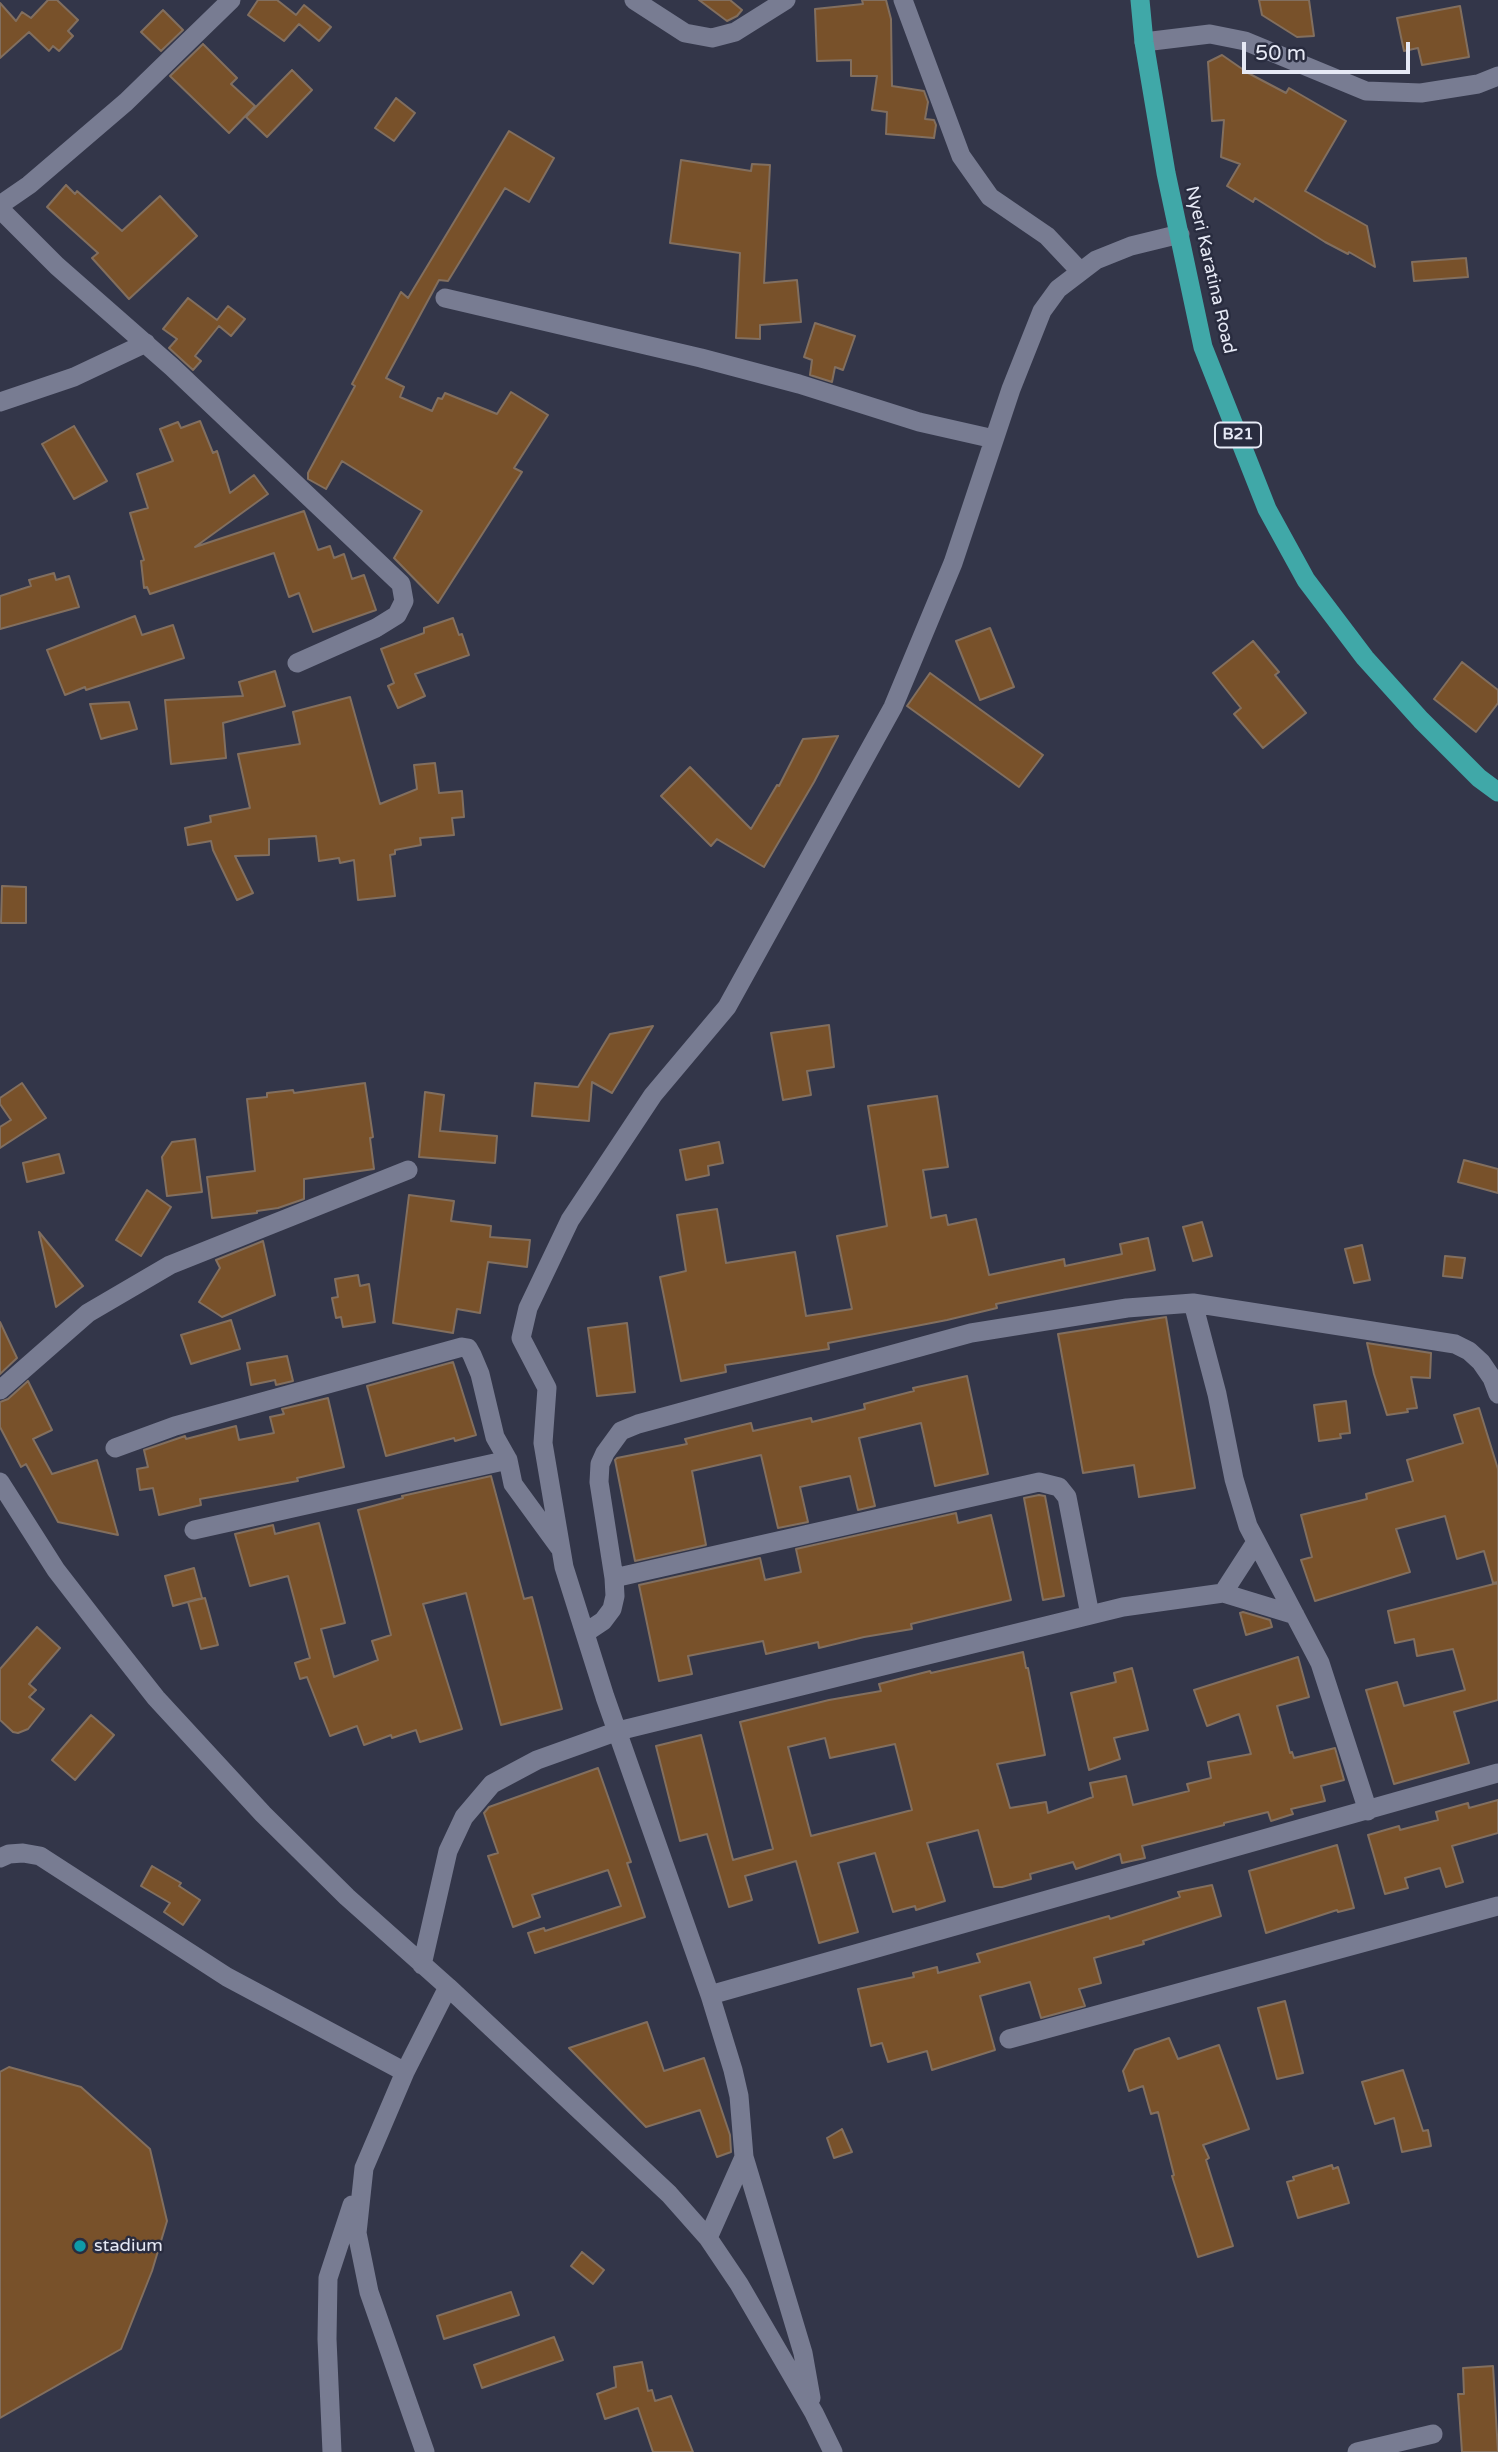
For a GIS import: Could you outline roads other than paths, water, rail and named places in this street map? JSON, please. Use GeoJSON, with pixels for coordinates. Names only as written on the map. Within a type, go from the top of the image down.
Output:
{"type":"FeatureCollection","features":[{"type":"Feature","properties":{"kind":"highway","name":"Nyeri Karatina Road"},"geometry":{"type":"LineString","coordinates":[[1140,0],[1144,42],[1166,173],[1203,347],[1267,509],[1306,579],[1374,669],[1479,778],[1498,792]]}},
{"type":"Feature","properties":{"kind":"street"},"geometry":{"type":"LineString","coordinates":[[231,0],[126,102],[0,207],[57,266],[146,343],[401,584],[404,601],[397,615],[376,628],[297,663]]}},
{"type":"Feature","properties":{"kind":"street"},"geometry":{"type":"LineString","coordinates":[[634,0],[685,33],[712,38],[735,32],[786,0]]}},
{"type":"Feature","properties":{"kind":"street"},"geometry":{"type":"LineString","coordinates":[[903,0],[961,156],[990,197],[1046,236],[1080,271]]}},
{"type":"Feature","properties":{"kind":"street"},"geometry":{"type":"LineString","coordinates":[[1144,42],[1210,34],[1245,41],[1366,91],[1421,93],[1478,84],[1498,76]]}},
{"type":"Feature","properties":{"kind":"street"},"geometry":{"type":"LineString","coordinates":[[814,2413],[803,2353],[744,2157],[741,2110],[733,2070],[564,1567],[543,1443],[547,1388],[521,1338],[528,1308],[570,1220],[653,1095],[727,1007],[894,707],[953,564],[1011,388],[1042,311],[1058,289],[1096,260],[1131,246],[1180,234]]}},
{"type":"Feature","properties":{"kind":"street"},"geometry":{"type":"LineString","coordinates":[[445,298],[701,358],[799,384],[919,422],[994,439]]}},
{"type":"Feature","properties":{"kind":"street"},"geometry":{"type":"LineString","coordinates":[[0,402],[74,377],[146,343]]}},
{"type":"Feature","properties":{"kind":"street"},"geometry":{"type":"LineString","coordinates":[[0,1390],[88,1313],[170,1265],[408,1170]]}},
{"type":"Feature","properties":{"kind":"street"},"geometry":{"type":"LineString","coordinates":[[585,1633],[603,1621],[612,1609],[615,1596],[599,1482],[600,1464],[621,1432],[638,1424],[971,1334],[1127,1308],[1193,1303],[1455,1344],[1469,1351],[1481,1362],[1492,1378],[1498,1394]]}},
{"type":"Feature","properties":{"kind":"street"},"geometry":{"type":"LineString","coordinates":[[1193,1303],[1217,1394],[1234,1479],[1248,1526],[1320,1663],[1368,1811]]}},
{"type":"Feature","properties":{"kind":"street"},"geometry":{"type":"LineString","coordinates":[[115,1448],[175,1426],[462,1347],[468,1348],[480,1374],[495,1437],[508,1460],[513,1485],[561,1550]]}},
{"type":"Feature","properties":{"kind":"street"},"geometry":{"type":"LineString","coordinates":[[194,1531],[508,1460]]}},
{"type":"Feature","properties":{"kind":"street"},"geometry":{"type":"LineString","coordinates":[[614,1578],[1039,1482],[1059,1487],[1067,1497],[1090,1615]]}},
{"type":"Feature","properties":{"kind":"street"},"geometry":{"type":"LineString","coordinates":[[1,1485],[56,1570],[156,1698],[263,1814],[347,1897],[448,1987],[669,2194],[708,2238],[739,2284],[814,2413],[832,2452]]}},
{"type":"Feature","properties":{"kind":"street"},"geometry":{"type":"LineString","coordinates":[[1223,1593],[1256,1542]]}},
{"type":"Feature","properties":{"kind":"street"},"geometry":{"type":"LineString","coordinates":[[422,1965],[448,1851],[464,1817],[492,1784],[537,1760],[618,1731],[1149,1602],[1223,1593],[1295,1615]]}},
{"type":"Feature","properties":{"kind":"street"},"geometry":{"type":"LineString","coordinates":[[710,1996],[1498,1773]]}},
{"type":"Feature","properties":{"kind":"street"},"geometry":{"type":"LineString","coordinates":[[0,1858],[23,1853],[40,1856],[227,1977],[405,2072]]}},
{"type":"Feature","properties":{"kind":"street"},"geometry":{"type":"LineString","coordinates":[[1009,2039],[1498,1906]]}},
{"type":"Feature","properties":{"kind":"street"},"geometry":{"type":"LineString","coordinates":[[332,2452],[327,2339],[328,2278],[364,2168],[405,2072],[448,1987]]}},
{"type":"Feature","properties":{"kind":"street"},"geometry":{"type":"LineString","coordinates":[[708,2238],[744,2157]]}},
{"type":"Feature","properties":{"kind":"street"},"geometry":{"type":"LineString","coordinates":[[364,2168],[357,2233],[369,2292],[425,2452]]}},
{"type":"Feature","properties":{"kind":"street"},"geometry":{"type":"LineString","coordinates":[[1357,2452],[1433,2434]]}},
{"type":"Feature","properties":{"kind":"place","name":"stadium"},"geometry":{"type":"Point","coordinates":[80,2246]}}]}
